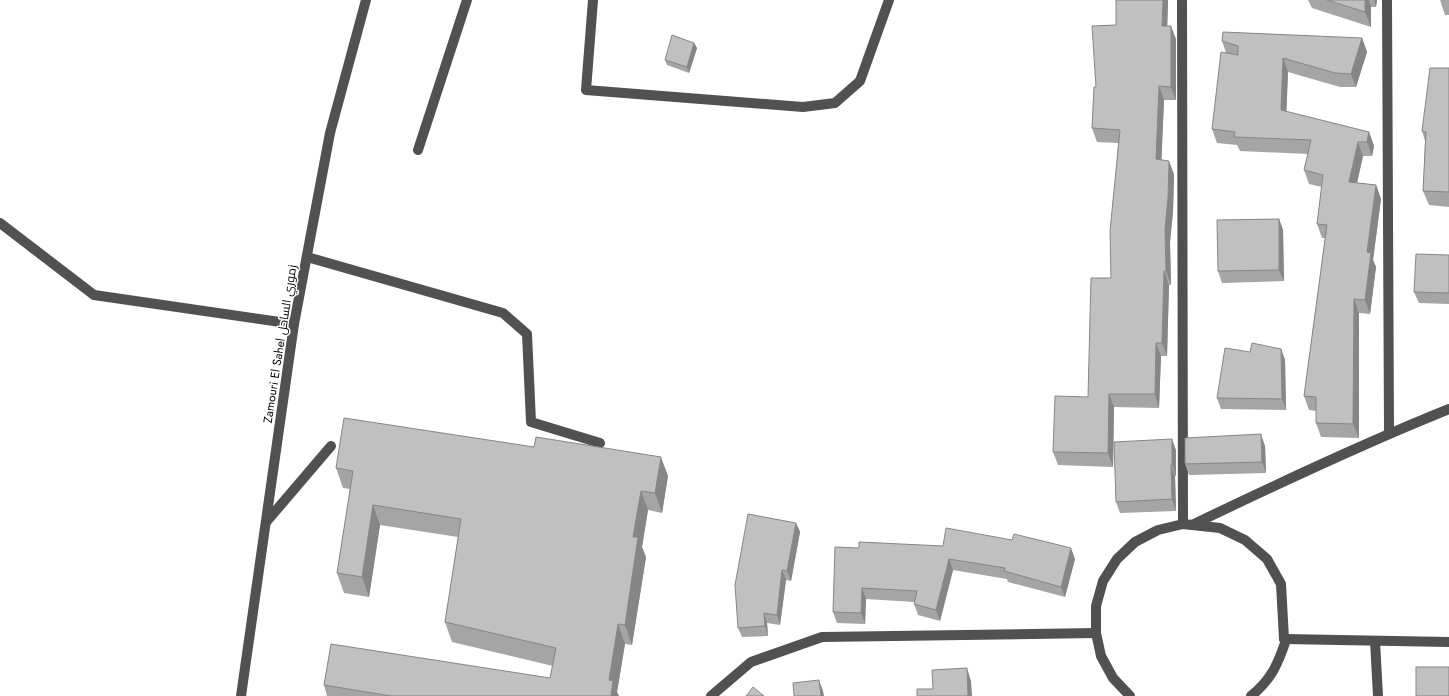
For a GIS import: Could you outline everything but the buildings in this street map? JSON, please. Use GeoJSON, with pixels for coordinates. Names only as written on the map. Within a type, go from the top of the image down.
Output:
{"type":"FeatureCollection","features":[{"type":"Feature","properties":{"kind":"street","name":"Zamouri El Sahel زموري الساحل"},"geometry":{"type":"LineString","coordinates":[[241,696],[294,324],[330,133],[366,0]]}},
{"type":"Feature","properties":{"kind":"street"},"geometry":{"type":"LineString","coordinates":[[418,150],[467,0]]}},
{"type":"Feature","properties":{"kind":"street"},"geometry":{"type":"LineString","coordinates":[[593,0],[586,90],[803,107],[835,103],[860,81],[888,0]]}},
{"type":"Feature","properties":{"kind":"street"},"geometry":{"type":"LineString","coordinates":[[1182,0],[1188,525]]}},
{"type":"Feature","properties":{"kind":"street"},"geometry":{"type":"LineString","coordinates":[[1387,0],[1389,433]]}},
{"type":"Feature","properties":{"kind":"street"},"geometry":{"type":"LineString","coordinates":[[0,223],[94,295],[294,324]]}},
{"type":"Feature","properties":{"kind":"street"},"geometry":{"type":"LineString","coordinates":[[307,257],[503,313],[527,334],[531,422],[600,443]]}},
{"type":"Feature","properties":{"kind":"street"},"geometry":{"type":"LineString","coordinates":[[1188,525],[1389,433],[1449,409]]}},
{"type":"Feature","properties":{"kind":"street"},"geometry":{"type":"LineString","coordinates":[[267,521],[331,446]]}},
{"type":"Feature","properties":{"kind":"street"},"geometry":{"type":"LineString","coordinates":[[1130,696],[1113,678],[1101,656],[1096,633],[1096,606],[1103,582],[1116,559],[1135,542],[1158,530],[1188,525],[1220,528],[1245,540],[1267,559],[1281,584],[1284,639],[1286,640],[1277,666],[1260,688],[1251,696]]}},
{"type":"Feature","properties":{"kind":"street"},"geometry":{"type":"LineString","coordinates":[[711,696],[751,662],[822,637],[1096,633]]}},
{"type":"Feature","properties":{"kind":"street"},"geometry":{"type":"LineString","coordinates":[[1284,639],[1449,642]]}},
{"type":"Feature","properties":{"kind":"street"},"geometry":{"type":"LineString","coordinates":[[1376,641],[1378,696]]}}]}
